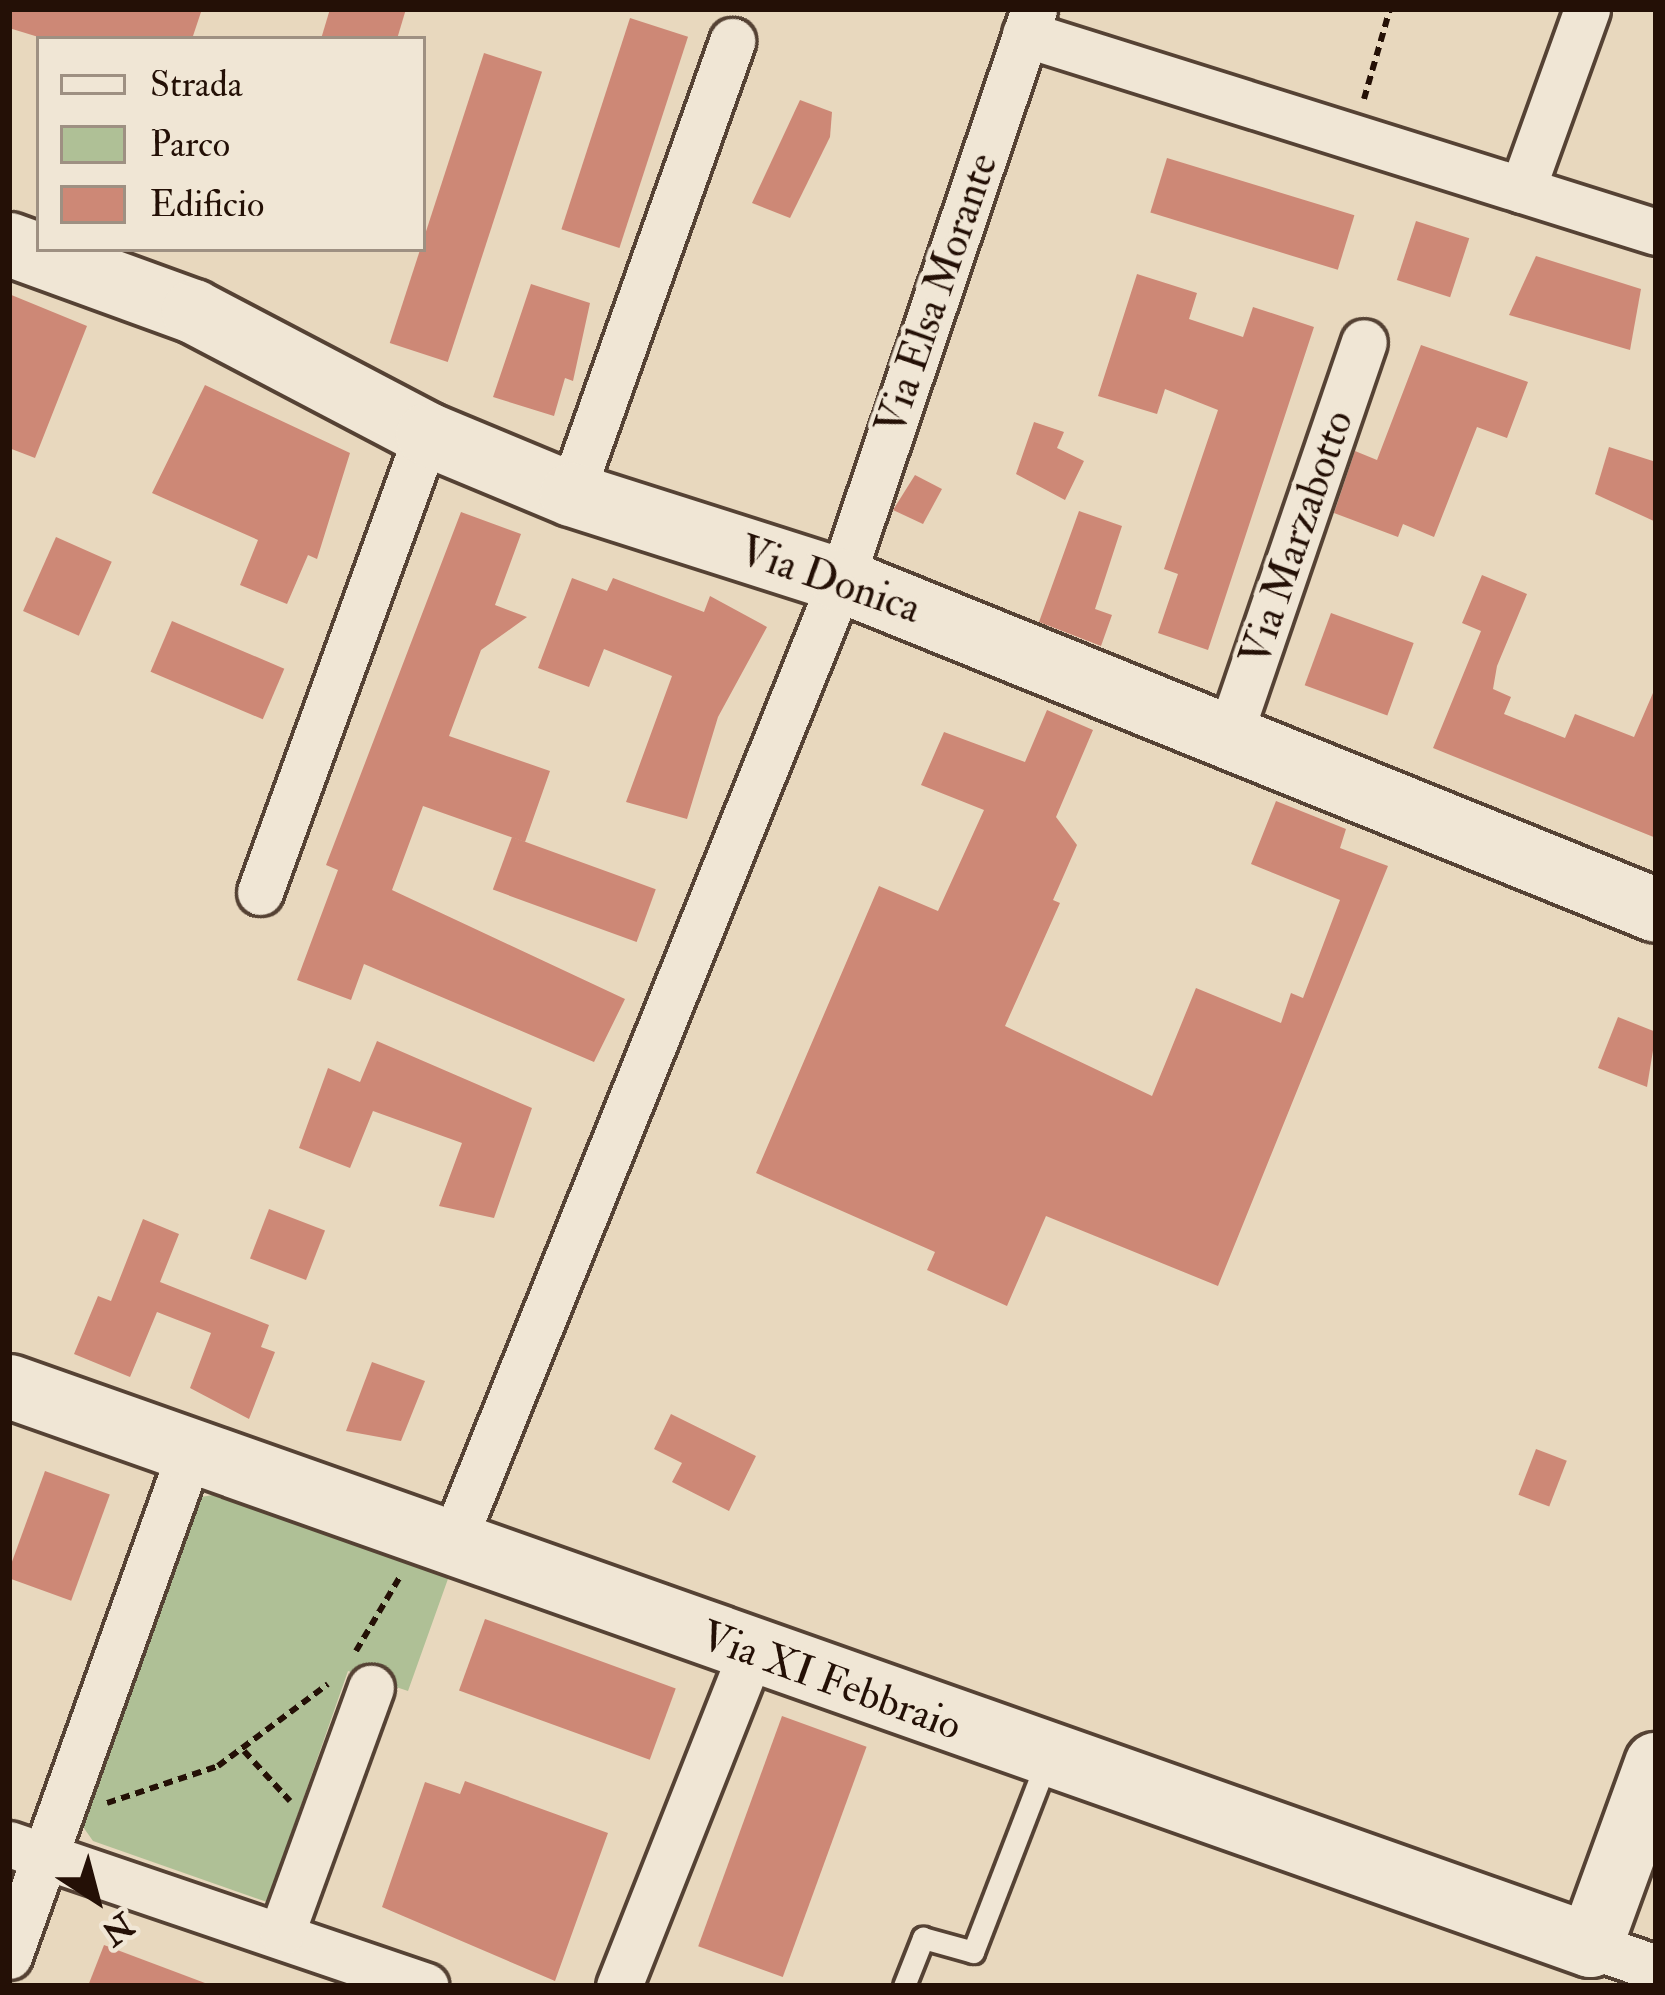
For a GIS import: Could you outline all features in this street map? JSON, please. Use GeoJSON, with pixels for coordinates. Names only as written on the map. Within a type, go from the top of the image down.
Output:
{"type":"FeatureCollection","features":[{"type":"Feature","properties":{"kind":"main road","name":"Via Donica"},"geometry":{"type":"LineString","coordinates":[[9,244],[193,311],[427,434],[571,494],[841,580],[1230,733],[1656,910]]}},
{"type":"Feature","properties":{"kind":"main road","name":"Via XI Febbraio"},"geometry":{"type":"LineString","coordinates":[[9,1387],[1048,1758],[1590,1945]]}},
{"type":"Feature","properties":{"kind":"main road"},"geometry":{"type":"LineString","coordinates":[[1590,1945],[1656,1764]]}},
{"type":"Feature","properties":{"kind":"street"},"geometry":{"type":"LineString","coordinates":[[1522,190],[1587,9]]}},
{"type":"Feature","properties":{"kind":"street"},"geometry":{"type":"LineString","coordinates":[[1029,21],[1353,137],[1656,232]]}},
{"type":"Feature","properties":{"kind":"street","name":"Via Elsa Morante"},"geometry":{"type":"LineString","coordinates":[[437,1539],[841,580],[1029,21]]}},
{"type":"Feature","properties":{"kind":"street"},"geometry":{"type":"LineString","coordinates":[[571,494],[732,41]]}},
{"type":"Feature","properties":{"kind":"street","name":"Via Marzabotto"},"geometry":{"type":"LineString","coordinates":[[1230,733],[1364,342]]}},
{"type":"Feature","properties":{"kind":"street"},"geometry":{"type":"LineString","coordinates":[[260,892],[427,434]]}},
{"type":"Feature","properties":{"kind":"street"},"geometry":{"type":"LineString","coordinates":[[9,1956],[27,1850],[68,1793],[190,1452]]}},
{"type":"Feature","properties":{"kind":"street"},"geometry":{"type":"LineString","coordinates":[[619,1986],[751,1652]]}},
{"type":"Feature","properties":{"kind":"street"},"geometry":{"type":"LineString","coordinates":[[282,1932],[371,1688]]}},
{"type":"Feature","properties":{"kind":"street"},"geometry":{"type":"LineString","coordinates":[[27,1850],[282,1932],[425,1986]]}},
{"type":"Feature","properties":{"kind":"street","name":"Via XI Febbraio"},"geometry":{"type":"LineString","coordinates":[[1590,1945],[1656,1968]]}},
{"type":"Feature","properties":{"kind":"lane"},"geometry":{"type":"LineString","coordinates":[[904,1986],[923,1938],[973,1952],[1048,1758]]}},
{"type":"Feature","properties":{"kind":"path"},"geometry":{"type":"LineString","coordinates":[[1353,137],[1390,9]]}},
{"type":"Feature","properties":{"kind":"path"},"geometry":{"type":"LineString","coordinates":[[68,1793],[139,1800],[244,1751],[333,1680],[437,1539]]}},
{"type":"Feature","properties":{"kind":"path"},"geometry":{"type":"LineString","coordinates":[[244,1751],[322,1824]]}},
{"type":"Feature","properties":{"kind":"green space"},"geometry":{"type":"Polygon","coordinates":[[[219,1494],[449,1576],[408,1691],[348,1671],[267,1902],[93,1841],[81,1824],[201,1497],[219,1494]]]}},
{"type":"Feature","properties":{"kind":"building"},"geometry":{"type":"Polygon","coordinates":[[[9,9],[202,9],[193,36],[36,36],[9,28],[9,9]]]}},
{"type":"Feature","properties":{"kind":"building"},"geometry":{"type":"Polygon","coordinates":[[[330,9],[406,9],[398,36],[322,36],[330,9]]]}},
{"type":"Feature","properties":{"kind":"building"},"geometry":{"type":"Polygon","coordinates":[[[630,18],[688,37],[619,248],[561,229],[630,18]]]}},
{"type":"Feature","properties":{"kind":"building"},"geometry":{"type":"Polygon","coordinates":[[[484,53],[542,72],[448,362],[390,343],[419,252],[426,252],[426,232],[484,53]]]}},
{"type":"Feature","properties":{"kind":"building"},"geometry":{"type":"Polygon","coordinates":[[[800,100],[832,112],[830,137],[790,218],[752,203],[800,100]]]}},
{"type":"Feature","properties":{"kind":"building"},"geometry":{"type":"Polygon","coordinates":[[[1167,158],[1354,215],[1338,270],[1150,213],[1167,158]]]}},
{"type":"Feature","properties":{"kind":"building"},"geometry":{"type":"Polygon","coordinates":[[[1416,221],[1469,238],[1450,297],[1397,280],[1416,221]]]}},
{"type":"Feature","properties":{"kind":"building"},"geometry":{"type":"Polygon","coordinates":[[[1536,256],[1641,289],[1630,350],[1509,315],[1536,256]]]}},
{"type":"Feature","properties":{"kind":"building"},"geometry":{"type":"Polygon","coordinates":[[[1137,274],[1197,293],[1189,319],[1243,337],[1253,307],[1314,327],[1208,650],[1158,633],[1178,574],[1164,569],[1218,410],[1165,389],[1157,414],[1098,396],[1137,274]]]}},
{"type":"Feature","properties":{"kind":"building"},"geometry":{"type":"Polygon","coordinates":[[[531,284],[590,303],[573,381],[565,378],[554,416],[493,397],[531,284]]]}},
{"type":"Feature","properties":{"kind":"building"},"geometry":{"type":"Polygon","coordinates":[[[9,294],[87,326],[35,458],[9,448],[9,294]]]}},
{"type":"Feature","properties":{"kind":"building"},"geometry":{"type":"Polygon","coordinates":[[[1421,345],[1528,382],[1507,438],[1477,427],[1434,537],[1403,524],[1398,537],[1334,513],[1355,451],[1377,460],[1421,345]]]}},
{"type":"Feature","properties":{"kind":"building"},"geometry":{"type":"Polygon","coordinates":[[[205,385],[350,453],[317,559],[308,555],[287,604],[240,585],[258,540],[152,493],[205,385]]]}},
{"type":"Feature","properties":{"kind":"building"},"geometry":{"type":"Polygon","coordinates":[[[1034,422],[1064,432],[1057,448],[1084,461],[1065,500],[1016,474],[1034,422]]]}},
{"type":"Feature","properties":{"kind":"building"},"geometry":{"type":"Polygon","coordinates":[[[1609,447],[1656,462],[1656,522],[1595,494],[1609,447]]]}},
{"type":"Feature","properties":{"kind":"building"},"geometry":{"type":"Polygon","coordinates":[[[915,475],[942,489],[923,524],[893,510],[915,475]]]}},
{"type":"Feature","properties":{"kind":"building"},"geometry":{"type":"Polygon","coordinates":[[[1079,511],[1122,526],[1095,609],[1112,615],[1101,646],[1039,622],[1079,511]]]}},
{"type":"Feature","properties":{"kind":"building"},"geometry":{"type":"Polygon","coordinates":[[[461,512],[521,534],[495,605],[527,617],[481,650],[449,736],[550,771],[525,842],[423,806],[392,890],[625,999],[594,1062],[364,964],[351,1000],[297,980],[338,870],[326,865],[461,512]]]}},
{"type":"Feature","properties":{"kind":"building"},"geometry":{"type":"Polygon","coordinates":[[[56,537],[112,562],[79,636],[23,611],[56,537]]]}},
{"type":"Feature","properties":{"kind":"building"},"geometry":{"type":"Polygon","coordinates":[[[1482,575],[1527,594],[1497,666],[1493,689],[1511,697],[1504,714],[1565,738],[1575,714],[1634,737],[1656,686],[1656,838],[1433,748],[1481,631],[1462,623],[1482,575]]]}},
{"type":"Feature","properties":{"kind":"building"},"geometry":{"type":"Polygon","coordinates":[[[572,578],[607,591],[613,578],[704,612],[710,596],[767,627],[718,717],[687,819],[626,802],[672,676],[604,649],[589,687],[538,668],[572,578]]]}},
{"type":"Feature","properties":{"kind":"building"},"geometry":{"type":"Polygon","coordinates":[[[1331,613],[1414,643],[1387,715],[1305,685],[1331,613]]]}},
{"type":"Feature","properties":{"kind":"building"},"geometry":{"type":"Polygon","coordinates":[[[172,621],[284,669],[263,719],[151,672],[172,621]]]}},
{"type":"Feature","properties":{"kind":"building"},"geometry":{"type":"Polygon","coordinates":[[[1047,710],[1093,730],[1056,817],[1077,845],[1053,900],[1060,903],[1005,1026],[1152,1096],[1196,988],[1281,1023],[1291,993],[1303,998],[1340,900],[1251,864],[1276,801],[1346,829],[1340,848],[1388,866],[1218,1286],[1046,1216],[1007,1306],[927,1270],[935,1252],[756,1173],[879,886],[938,911],[984,810],[921,785],[944,732],[1025,762],[1047,710]]]}},
{"type":"Feature","properties":{"kind":"building"},"geometry":{"type":"Polygon","coordinates":[[[512,837],[656,889],[637,942],[493,890],[512,837]]]}},
{"type":"Feature","properties":{"kind":"building"},"geometry":{"type":"Polygon","coordinates":[[[1618,1017],[1656,1032],[1647,1087],[1598,1068],[1618,1017]]]}},
{"type":"Feature","properties":{"kind":"building"},"geometry":{"type":"Polygon","coordinates":[[[377,1041],[532,1108],[494,1218],[439,1206],[462,1143],[373,1111],[350,1168],[299,1148],[328,1068],[360,1082],[377,1041]]]}},
{"type":"Feature","properties":{"kind":"building"},"geometry":{"type":"Polygon","coordinates":[[[269,1209],[325,1231],[306,1280],[250,1258],[269,1209]]]}},
{"type":"Feature","properties":{"kind":"building"},"geometry":{"type":"Polygon","coordinates":[[[143,1219],[179,1234],[160,1282],[269,1325],[261,1347],[275,1352],[249,1419],[190,1388],[211,1333],[157,1312],[130,1377],[74,1354],[98,1296],[111,1301],[143,1219]]]}},
{"type":"Feature","properties":{"kind":"building"},"geometry":{"type":"Polygon","coordinates":[[[372,1362],[425,1381],[401,1441],[346,1431],[372,1362]]]}},
{"type":"Feature","properties":{"kind":"building"},"geometry":{"type":"Polygon","coordinates":[[[671,1414],[756,1456],[729,1511],[672,1482],[682,1463],[654,1449],[671,1414]]]}},
{"type":"Feature","properties":{"kind":"building"},"geometry":{"type":"Polygon","coordinates":[[[1536,1449],[1567,1461],[1549,1507],[1518,1495],[1536,1449]]]}},
{"type":"Feature","properties":{"kind":"building"},"geometry":{"type":"Polygon","coordinates":[[[45,1471],[110,1495],[71,1601],[9,1578],[45,1471]]]}},
{"type":"Feature","properties":{"kind":"building"},"geometry":{"type":"Polygon","coordinates":[[[485,1619],[676,1688],[650,1760],[459,1690],[485,1619]]]}},
{"type":"Feature","properties":{"kind":"building"},"geometry":{"type":"Polygon","coordinates":[[[782,1716],[867,1747],[783,1977],[698,1946],[782,1716]]]}},
{"type":"Feature","properties":{"kind":"building"},"geometry":{"type":"Polygon","coordinates":[[[465,1781],[608,1833],[555,1981],[382,1907],[425,1782],[460,1794],[465,1781]]]}},
{"type":"Feature","properties":{"kind":"building"},"geometry":{"type":"Polygon","coordinates":[[[104,1945],[205,1983],[204,1986],[88,1986],[104,1945]]]}}]}
